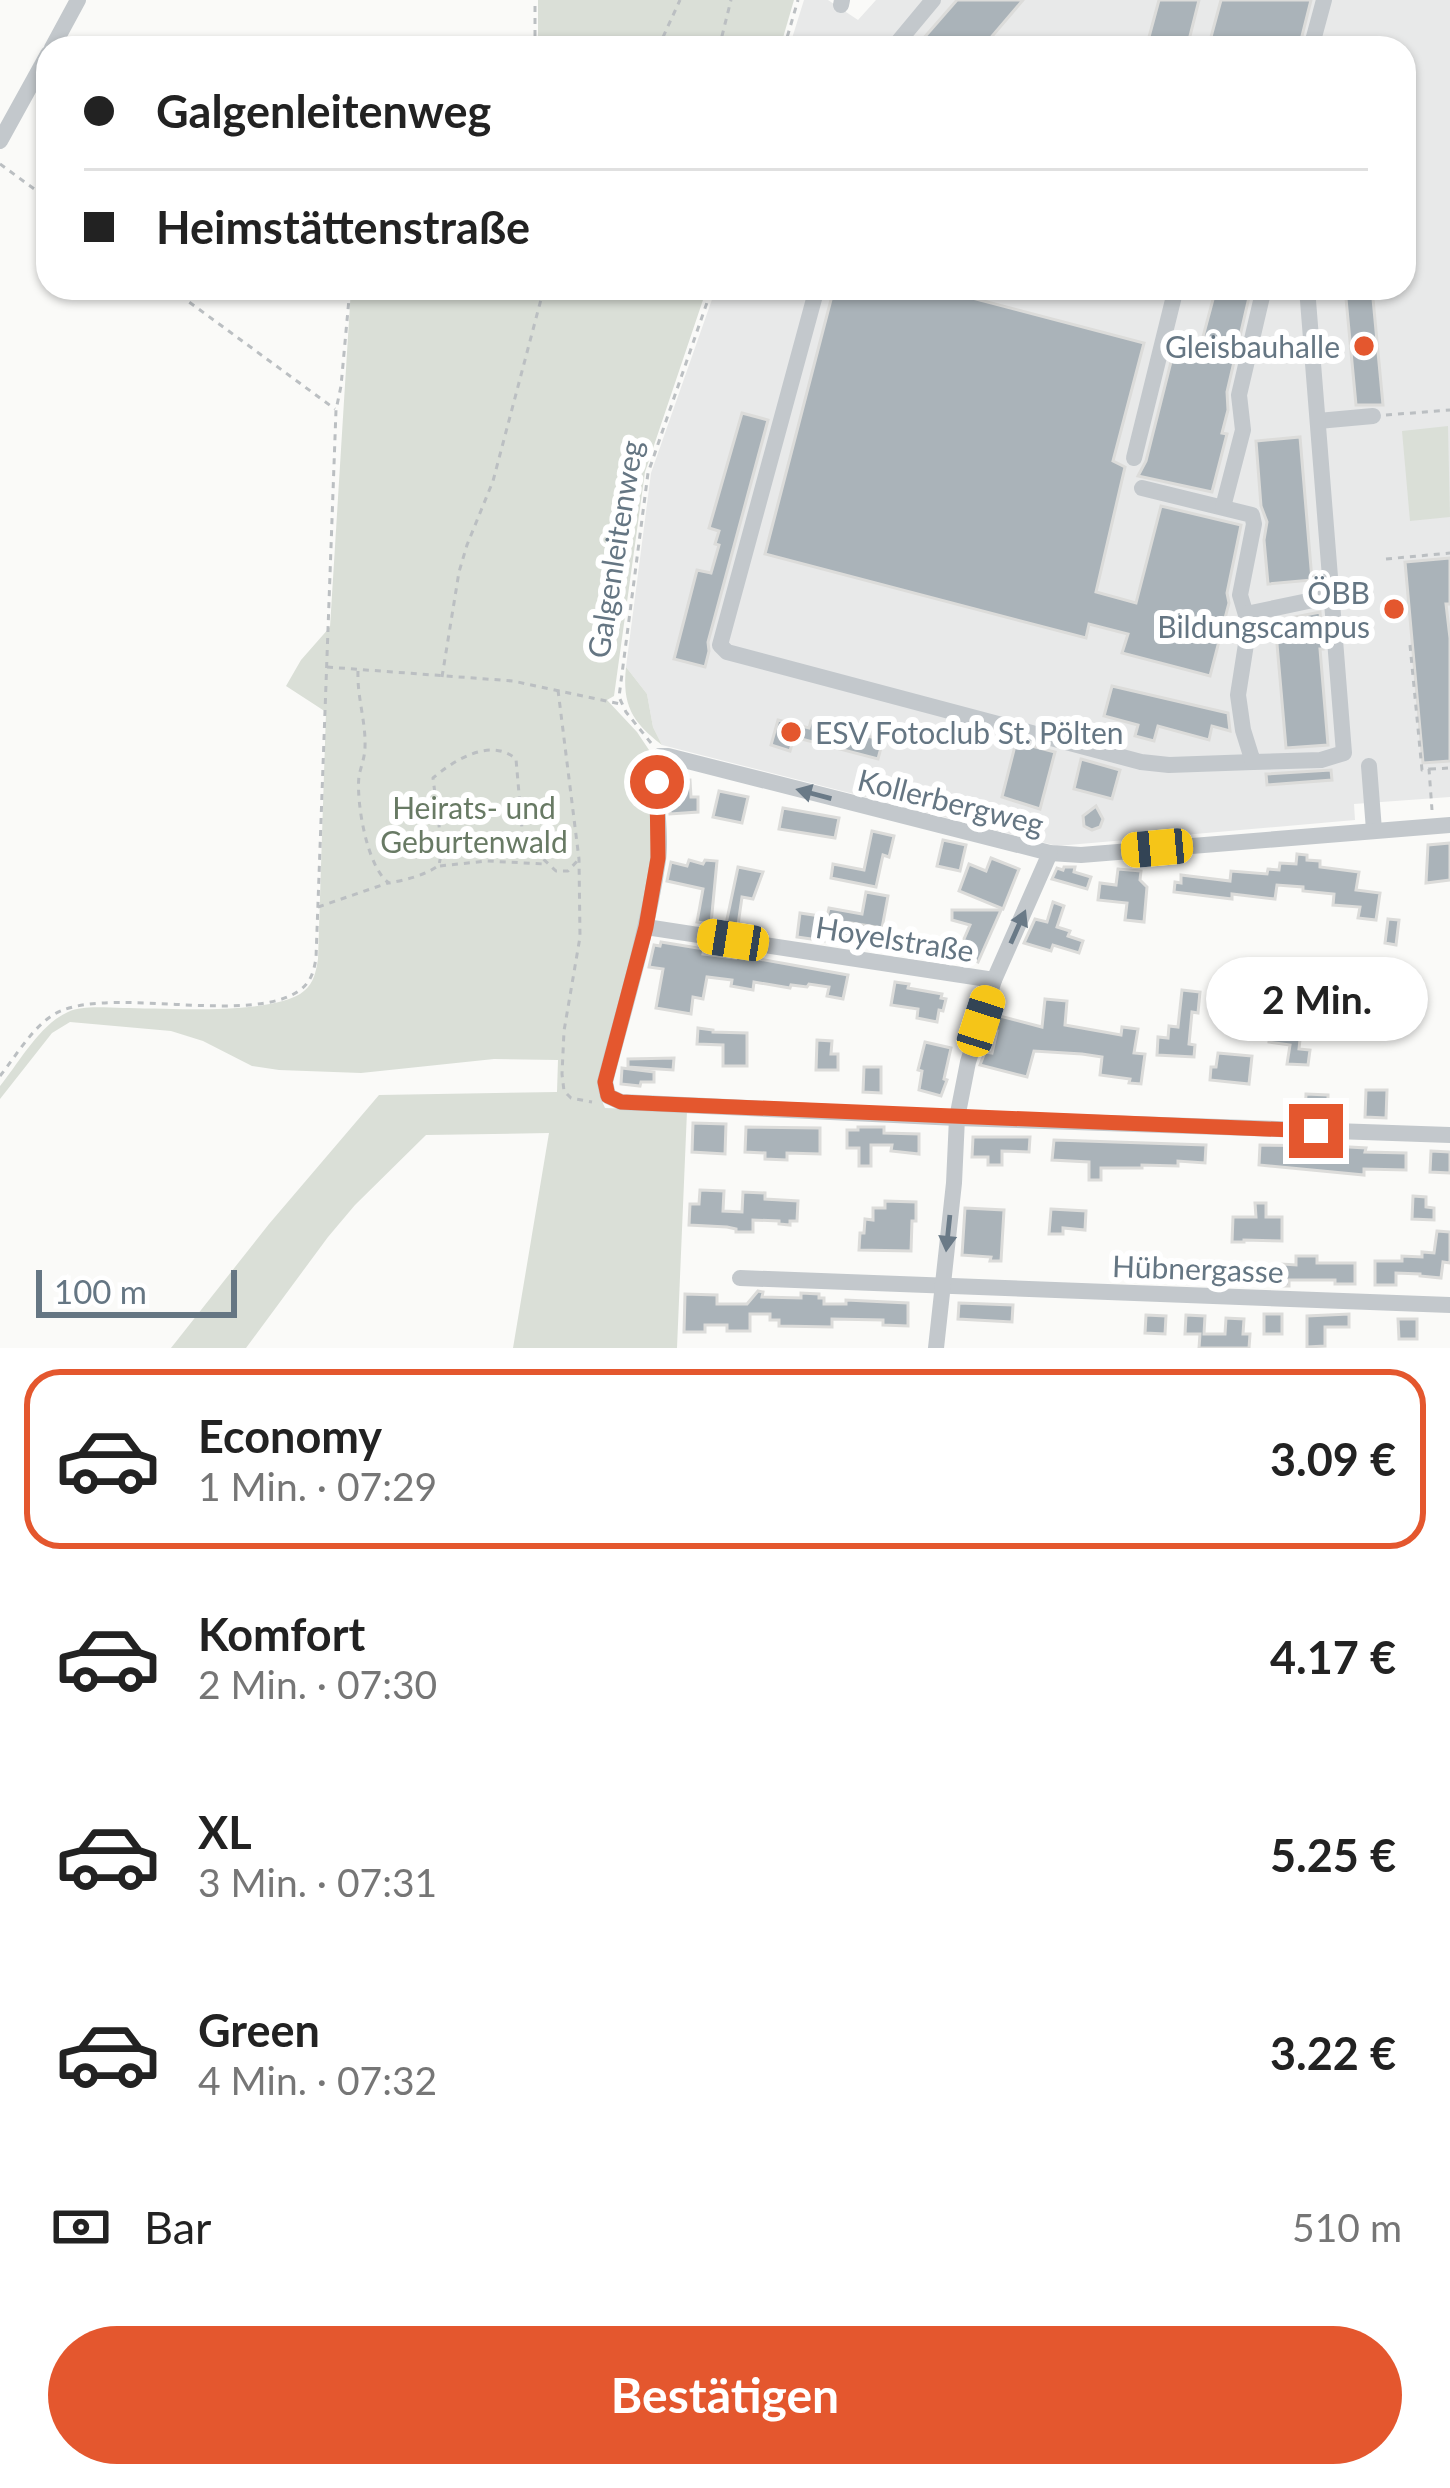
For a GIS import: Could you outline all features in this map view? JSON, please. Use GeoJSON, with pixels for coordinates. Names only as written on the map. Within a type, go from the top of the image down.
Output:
{"type":"FeatureCollection","features":[{"type":"Feature","properties":{"kind":"street"},"geometry":{"type":"LineString","coordinates":[[58,36],[78,0]]}},
{"type":"Feature","properties":{"kind":"street"},"geometry":{"type":"LineString","coordinates":[[902,36],[933,0]]}},
{"type":"Feature","properties":{"kind":"street"},"geometry":{"type":"LineString","coordinates":[[1314,36],[1324,0]]}},
{"type":"Feature","properties":{"kind":"street"},"geometry":{"type":"LineString","coordinates":[[0,141],[36,76]]}},
{"type":"Feature","properties":{"kind":"street"},"geometry":{"type":"LineString","coordinates":[[814,300],[720,646],[727,652],[1141,762],[1169,765],[1321,760],[1344,753],[1307,300]]}},
{"type":"Feature","properties":{"kind":"street"},"geometry":{"type":"LineString","coordinates":[[1134,458],[1173,300]]}},
{"type":"Feature","properties":{"kind":"street"},"geometry":{"type":"LineString","coordinates":[[1223,507],[1243,430],[1239,394],[1261,300]]}},
{"type":"Feature","properties":{"kind":"street"},"geometry":{"type":"LineString","coordinates":[[1318,421],[1373,416]]}},
{"type":"Feature","properties":{"kind":"street"},"geometry":{"type":"LineString","coordinates":[[1142,488],[1252,515],[1240,595],[1249,626],[1238,695],[1253,762]]}},
{"type":"Feature","properties":{"kind":"street"},"geometry":{"type":"LineString","coordinates":[[1246,614],[1332,596]]}},
{"type":"Feature","properties":{"kind":"street"},"geometry":{"type":"LineString","coordinates":[[660,756],[659,848],[646,927],[605,1082],[608,1096],[621,1102],[957,1118],[1450,1135]]}},
{"type":"Feature","properties":{"kind":"street","name":"Kollerbergweg"},"geometry":{"type":"LineString","coordinates":[[660,756],[1050,853],[1081,855],[1441,825]]}},
{"type":"Feature","properties":{"kind":"street"},"geometry":{"type":"LineString","coordinates":[[1369,766],[1374,830]]}},
{"type":"Feature","properties":{"kind":"street"},"geometry":{"type":"LineString","coordinates":[[936,1348],[957,1118],[968,1062],[994,980],[1050,853]]}},
{"type":"Feature","properties":{"kind":"street","name":"Hoyelstraße"},"geometry":{"type":"LineString","coordinates":[[646,927],[994,980]]}},
{"type":"Feature","properties":{"kind":"street","name":"Hübnergasse"},"geometry":{"type":"LineString","coordinates":[[740,1278],[1450,1305]]}},
{"type":"Feature","properties":{"kind":"path"},"geometry":{"type":"LineString","coordinates":[[535,36],[536,0]]}},
{"type":"Feature","properties":{"kind":"path"},"geometry":{"type":"LineString","coordinates":[[664,36],[680,0]]}},
{"type":"Feature","properties":{"kind":"path"},"geometry":{"type":"LineString","coordinates":[[722,36],[731,0]]}},
{"type":"Feature","properties":{"kind":"path"},"geometry":{"type":"LineString","coordinates":[[788,36],[798,0]]}},
{"type":"Feature","properties":{"kind":"path"},"geometry":{"type":"LineString","coordinates":[[0,164],[36,190]]}},
{"type":"Feature","properties":{"kind":"path"},"geometry":{"type":"LineString","coordinates":[[186,300],[336,410]]}},
{"type":"Feature","properties":{"kind":"path"},"geometry":{"type":"LineString","coordinates":[[0,1076],[42,1023],[59,1011],[101,1004],[282,999],[304,988],[314,971],[336,410],[349,300]]}},
{"type":"Feature","properties":{"kind":"path"},"geometry":{"type":"LineString","coordinates":[[442,677],[459,572],[494,481],[541,300]]}},
{"type":"Feature","properties":{"kind":"path","name":"Galgenleitenweg"},"geometry":{"type":"LineString","coordinates":[[660,756],[621,704],[620,689],[647,473],[708,300]]}},
{"type":"Feature","properties":{"kind":"path"},"geometry":{"type":"LineString","coordinates":[[1373,416],[1450,410]]}},
{"type":"Feature","properties":{"kind":"path"},"geometry":{"type":"LineString","coordinates":[[1386,559],[1448,555]]}},
{"type":"Feature","properties":{"kind":"path"},"geometry":{"type":"LineString","coordinates":[[1410,645],[1422,770],[1450,768]]}},
{"type":"Feature","properties":{"kind":"path"},"geometry":{"type":"LineString","coordinates":[[326,667],[513,681],[621,704]]}},
{"type":"Feature","properties":{"kind":"path"},"geometry":{"type":"LineString","coordinates":[[358,671],[365,746],[360,801],[373,864],[389,883]]}},
{"type":"Feature","properties":{"kind":"path"},"geometry":{"type":"LineString","coordinates":[[558,690],[579,859],[580,937],[564,1031],[562,1084],[580,1102],[608,1096]]}},
{"type":"Feature","properties":{"kind":"path"},"geometry":{"type":"LineString","coordinates":[[437,867],[442,849],[433,778],[462,758],[495,749],[516,759],[521,835],[546,864],[562,873],[579,859]]}},
{"type":"Feature","properties":{"kind":"path"},"geometry":{"type":"LineString","coordinates":[[1429,770],[1441,825]]}},
{"type":"Feature","properties":{"kind":"path"},"geometry":{"type":"LineString","coordinates":[[316,907],[437,867],[487,861],[546,864]]}},
{"type":"Feature","properties":{"kind":"shaded area"},"geometry":{"type":"Polygon","coordinates":[[[804,0],[828,0],[858,20],[876,0],[1450,0],[1450,797],[1354,804],[1355,820],[1057,846],[662,745],[647,694],[626,667],[651,473],[712,300],[1416,300],[1416,36],[793,36],[804,0]]]}},
{"type":"Feature","properties":{"kind":"green space"},"geometry":{"type":"Polygon","coordinates":[[[538,0],[794,0],[784,36],[538,36],[538,0]]]}},
{"type":"Feature","properties":{"kind":"green space","name":"Heirats- und Geburtenwald"},"geometry":{"type":"Polygon","coordinates":[[[350,300],[703,300],[645,472],[614,696],[607,700],[651,753],[656,848],[600,1096],[605,1108],[687,1111],[677,1348],[513,1348],[549,1133],[426,1135],[355,1205],[246,1348],[171,1348],[379,1095],[557,1092],[558,1060],[494,1059],[361,1073],[279,1070],[252,1066],[171,1031],[70,1022],[52,1033],[0,1099],[0,1086],[30,1045],[68,1012],[95,1007],[218,1009],[269,1004],[290,999],[312,981],[318,959],[326,712],[286,686],[330,627],[350,300]]]}},
{"type":"Feature","properties":{"kind":"green space"},"geometry":{"type":"Polygon","coordinates":[[[1448,426],[1450,517],[1410,521],[1402,431],[1448,426]]]}},
{"type":"Feature","properties":{"kind":"green space"},"geometry":{"type":"Polygon","coordinates":[[[626,667],[647,694],[662,745],[631,712],[626,667]]]}},
{"type":"Feature","properties":{"kind":"building"},"geometry":{"type":"Polygon","coordinates":[[[957,0],[1023,0],[992,36],[926,36],[957,0]]]}},
{"type":"Feature","properties":{"kind":"building"},"geometry":{"type":"Polygon","coordinates":[[[1159,0],[1199,0],[1190,36],[1149,36],[1159,0]]]}},
{"type":"Feature","properties":{"kind":"building"},"geometry":{"type":"Polygon","coordinates":[[[1221,0],[1311,0],[1302,36],[1211,36],[1221,0]]]}},
{"type":"Feature","properties":{"kind":"building"},"geometry":{"type":"Polygon","coordinates":[[[831,300],[980,300],[1144,343],[1113,461],[1125,467],[1096,592],[1136,603],[1161,506],[1241,525],[1229,603],[1210,676],[1122,653],[1128,634],[1089,624],[1086,638],[765,554],[831,300]]]}},
{"type":"Feature","properties":{"kind":"building"},"geometry":{"type":"Polygon","coordinates":[[[1213,300],[1248,300],[1227,392],[1222,433],[1227,434],[1212,492],[1138,476],[1175,346],[1199,352],[1213,300]]]}},
{"type":"Feature","properties":{"kind":"building","name":"Gleisbauhalle"},"geometry":{"type":"Polygon","coordinates":[[[1346,300],[1373,300],[1383,405],[1356,405],[1346,300]]]}},
{"type":"Feature","properties":{"kind":"building"},"geometry":{"type":"Polygon","coordinates":[[[742,413],[768,420],[705,667],[674,659],[697,570],[711,573],[719,545],[715,544],[719,531],[709,528],[742,413]]]}},
{"type":"Feature","properties":{"kind":"building"},"geometry":{"type":"Polygon","coordinates":[[[1300,437],[1312,580],[1268,584],[1267,522],[1261,506],[1256,441],[1300,437]]]}},
{"type":"Feature","properties":{"kind":"building"},"geometry":{"type":"Polygon","coordinates":[[[1450,558],[1450,604],[1446,604],[1450,761],[1423,763],[1405,562],[1450,558]]]}},
{"type":"Feature","properties":{"kind":"building"},"geometry":{"type":"Polygon","coordinates":[[[1320,612],[1328,745],[1286,748],[1275,621],[1320,612]]]}},
{"type":"Feature","properties":{"kind":"building"},"geometry":{"type":"Polygon","coordinates":[[[1112,686],[1228,713],[1230,731],[1212,726],[1209,740],[1158,726],[1154,741],[1135,736],[1138,725],[1104,716],[1112,686]]]}},
{"type":"Feature","properties":{"kind":"building"},"geometry":{"type":"Polygon","coordinates":[[[778,720],[809,728],[811,721],[883,740],[878,759],[794,737],[790,751],[771,745],[778,720]]]}},
{"type":"Feature","properties":{"kind":"building"},"geometry":{"type":"Polygon","coordinates":[[[1016,742],[1055,752],[1040,809],[1002,797],[1016,742]]]}},
{"type":"Feature","properties":{"kind":"building"},"geometry":{"type":"Polygon","coordinates":[[[1081,759],[1120,770],[1112,799],[1074,789],[1081,759]]]}},
{"type":"Feature","properties":{"kind":"building"},"geometry":{"type":"Polygon","coordinates":[[[1331,770],[1332,780],[1267,785],[1266,774],[1331,770]]]}},
{"type":"Feature","properties":{"kind":"building"},"geometry":{"type":"Polygon","coordinates":[[[690,780],[691,797],[698,797],[698,812],[670,814],[669,781],[690,780]]]}},
{"type":"Feature","properties":{"kind":"building"},"geometry":{"type":"Polygon","coordinates":[[[719,791],[748,797],[742,823],[713,817],[719,791]]]}},
{"type":"Feature","properties":{"kind":"building"},"geometry":{"type":"Polygon","coordinates":[[[1096,806],[1103,819],[1092,830],[1084,826],[1083,816],[1096,806]]]}},
{"type":"Feature","properties":{"kind":"building"},"geometry":{"type":"Polygon","coordinates":[[[783,808],[839,818],[835,838],[779,829],[783,808]]]}},
{"type":"Feature","properties":{"kind":"building"},"geometry":{"type":"Polygon","coordinates":[[[872,831],[894,836],[889,857],[883,855],[876,887],[831,878],[833,864],[864,870],[872,831]]]}},
{"type":"Feature","properties":{"kind":"building"},"geometry":{"type":"Polygon","coordinates":[[[943,840],[966,845],[960,871],[937,866],[943,840]]]}},
{"type":"Feature","properties":{"kind":"building"},"geometry":{"type":"Polygon","coordinates":[[[1450,843],[1450,880],[1426,883],[1428,845],[1450,843]]]}},
{"type":"Feature","properties":{"kind":"building"},"geometry":{"type":"Polygon","coordinates":[[[1297,854],[1320,861],[1320,867],[1359,872],[1356,890],[1380,893],[1376,920],[1358,918],[1360,907],[1333,905],[1334,894],[1303,891],[1303,887],[1277,885],[1275,899],[1174,892],[1181,875],[1230,881],[1231,871],[1267,874],[1268,869],[1279,870],[1280,863],[1296,864],[1297,854]]]}},
{"type":"Feature","properties":{"kind":"building"},"geometry":{"type":"Polygon","coordinates":[[[991,858],[1019,869],[1003,909],[959,891],[969,864],[986,871],[991,858]]]}},
{"type":"Feature","properties":{"kind":"building"},"geometry":{"type":"Polygon","coordinates":[[[689,860],[717,861],[711,924],[697,922],[703,889],[667,881],[671,862],[687,866],[689,860]]]}},
{"type":"Feature","properties":{"kind":"building"},"geometry":{"type":"Polygon","coordinates":[[[738,867],[763,872],[753,899],[742,897],[738,925],[726,924],[738,867]]]}},
{"type":"Feature","properties":{"kind":"building"},"geometry":{"type":"Polygon","coordinates":[[[1075,867],[1074,872],[1091,877],[1087,889],[1052,879],[1057,868],[1075,867]]]}},
{"type":"Feature","properties":{"kind":"building"},"geometry":{"type":"Polygon","coordinates":[[[1118,869],[1141,871],[1140,880],[1147,887],[1144,922],[1125,920],[1127,903],[1098,900],[1100,883],[1116,885],[1118,869]]]}},
{"type":"Feature","properties":{"kind":"building"},"geometry":{"type":"Polygon","coordinates":[[[866,892],[888,896],[882,928],[851,923],[847,944],[797,937],[800,913],[827,917],[829,908],[862,914],[866,892]]]}},
{"type":"Feature","properties":{"kind":"building"},"geometry":{"type":"Polygon","coordinates":[[[1053,902],[1064,906],[1057,927],[1083,941],[1079,953],[1024,943],[1035,919],[1047,922],[1053,902]]]}},
{"type":"Feature","properties":{"kind":"building"},"geometry":{"type":"Polygon","coordinates":[[[952,910],[1001,910],[978,962],[958,953],[970,925],[952,920],[952,910]]]}},
{"type":"Feature","properties":{"kind":"building"},"geometry":{"type":"Polygon","coordinates":[[[1388,919],[1399,920],[1396,945],[1385,943],[1388,919]]]}},
{"type":"Feature","properties":{"kind":"building"},"geometry":{"type":"Polygon","coordinates":[[[891,931],[917,935],[913,954],[887,950],[891,931]]]}},
{"type":"Feature","properties":{"kind":"building"},"geometry":{"type":"Polygon","coordinates":[[[654,945],[704,949],[703,954],[737,955],[848,975],[843,999],[827,996],[829,987],[754,982],[753,990],[731,986],[732,980],[707,977],[703,999],[693,997],[691,1014],[656,1008],[663,969],[649,967],[654,945]]]}},
{"type":"Feature","properties":{"kind":"building"},"geometry":{"type":"Polygon","coordinates":[[[895,982],[942,994],[946,999],[937,1022],[917,1018],[918,1009],[891,1005],[895,982]]]}},
{"type":"Feature","properties":{"kind":"building"},"geometry":{"type":"Polygon","coordinates":[[[1182,990],[1200,992],[1198,1013],[1192,1012],[1189,1044],[1195,1045],[1194,1057],[1157,1055],[1158,1037],[1168,1038],[1169,1026],[1178,1027],[1182,990]]]}},
{"type":"Feature","properties":{"kind":"building"},"geometry":{"type":"Polygon","coordinates":[[[1045,999],[1067,1001],[1065,1025],[1121,1035],[1122,1027],[1138,1029],[1134,1053],[1145,1054],[1141,1084],[1100,1075],[1102,1057],[1082,1054],[1034,1051],[1027,1077],[980,1065],[985,1052],[992,1053],[996,1015],[1042,1027],[1045,999]]]}},
{"type":"Feature","properties":{"kind":"building"},"geometry":{"type":"Polygon","coordinates":[[[1293,1019],[1302,1020],[1299,1049],[1310,1050],[1308,1065],[1287,1064],[1290,1045],[1269,1042],[1271,1025],[1292,1026],[1293,1019]]]}},
{"type":"Feature","properties":{"kind":"building"},"geometry":{"type":"Polygon","coordinates":[[[698,1028],[747,1033],[747,1066],[723,1066],[723,1045],[697,1044],[698,1028]]]}},
{"type":"Feature","properties":{"kind":"building"},"geometry":{"type":"Polygon","coordinates":[[[817,1040],[832,1041],[831,1054],[838,1054],[838,1070],[816,1070],[817,1040]]]}},
{"type":"Feature","properties":{"kind":"building"},"geometry":{"type":"Polygon","coordinates":[[[925,1042],[951,1048],[941,1096],[919,1090],[925,1042]]]}},
{"type":"Feature","properties":{"kind":"building"},"geometry":{"type":"Polygon","coordinates":[[[1218,1053],[1252,1056],[1249,1084],[1210,1080],[1218,1053]]]}},
{"type":"Feature","properties":{"kind":"building"},"geometry":{"type":"Polygon","coordinates":[[[674,1058],[673,1070],[628,1067],[628,1059],[674,1058]]]}},
{"type":"Feature","properties":{"kind":"building"},"geometry":{"type":"Polygon","coordinates":[[[864,1067],[881,1067],[881,1093],[863,1092],[864,1067]]]}},
{"type":"Feature","properties":{"kind":"building"},"geometry":{"type":"Polygon","coordinates":[[[622,1068],[654,1072],[654,1082],[621,1084],[622,1068]]]}},
{"type":"Feature","properties":{"kind":"building"},"geometry":{"type":"Polygon","coordinates":[[[1366,1090],[1387,1090],[1386,1118],[1365,1117],[1366,1090]]]}},
{"type":"Feature","properties":{"kind":"building"},"geometry":{"type":"Polygon","coordinates":[[[1306,1094],[1328,1095],[1328,1117],[1305,1117],[1306,1094]]]}},
{"type":"Feature","properties":{"kind":"building"},"geometry":{"type":"Polygon","coordinates":[[[693,1123],[726,1124],[725,1154],[692,1152],[693,1123]]]}},
{"type":"Feature","properties":{"kind":"building"},"geometry":{"type":"Polygon","coordinates":[[[746,1127],[820,1128],[820,1154],[787,1153],[787,1160],[745,1152],[746,1127]]]}},
{"type":"Feature","properties":{"kind":"building"},"geometry":{"type":"Polygon","coordinates":[[[858,1127],[919,1134],[919,1154],[891,1151],[892,1145],[871,1145],[871,1166],[859,1166],[859,1148],[847,1148],[847,1130],[858,1127]]]}},
{"type":"Feature","properties":{"kind":"building"},"geometry":{"type":"Polygon","coordinates":[[[973,1137],[1030,1137],[1029,1152],[1002,1151],[1002,1165],[988,1165],[988,1157],[972,1157],[973,1137]]]}},
{"type":"Feature","properties":{"kind":"building"},"geometry":{"type":"Polygon","coordinates":[[[1054,1140],[1206,1145],[1205,1163],[1101,1168],[1101,1180],[1089,1180],[1089,1162],[1052,1160],[1054,1140]]]}},
{"type":"Feature","properties":{"kind":"building"},"geometry":{"type":"Polygon","coordinates":[[[1260,1145],[1406,1153],[1406,1170],[1364,1169],[1364,1175],[1259,1165],[1260,1145]]]}},
{"type":"Feature","properties":{"kind":"building"},"geometry":{"type":"Polygon","coordinates":[[[1431,1151],[1450,1152],[1450,1173],[1430,1172],[1431,1151]]]}},
{"type":"Feature","properties":{"kind":"building"},"geometry":{"type":"Polygon","coordinates":[[[700,1190],[724,1191],[723,1211],[742,1212],[743,1192],[798,1201],[797,1221],[790,1225],[753,1220],[753,1232],[689,1225],[690,1204],[699,1204],[700,1190]]]}},
{"type":"Feature","properties":{"kind":"building"},"geometry":{"type":"Polygon","coordinates":[[[1413,1196],[1426,1197],[1426,1207],[1434,1208],[1434,1220],[1412,1219],[1413,1196]]]}},
{"type":"Feature","properties":{"kind":"building"},"geometry":{"type":"Polygon","coordinates":[[[885,1201],[916,1202],[911,1251],[859,1250],[865,1219],[873,1220],[873,1208],[885,1208],[885,1201]]]}},
{"type":"Feature","properties":{"kind":"building"},"geometry":{"type":"Polygon","coordinates":[[[1255,1203],[1266,1203],[1266,1217],[1282,1217],[1282,1241],[1232,1242],[1233,1217],[1256,1217],[1255,1203]]]}},
{"type":"Feature","properties":{"kind":"building"},"geometry":{"type":"Polygon","coordinates":[[[965,1208],[1004,1210],[1001,1261],[962,1255],[965,1208]]]}},
{"type":"Feature","properties":{"kind":"building"},"geometry":{"type":"Polygon","coordinates":[[[1051,1209],[1086,1211],[1085,1230],[1063,1228],[1063,1234],[1049,1234],[1051,1209]]]}},
{"type":"Feature","properties":{"kind":"building"},"geometry":{"type":"Polygon","coordinates":[[[1437,1231],[1450,1232],[1450,1263],[1443,1262],[1441,1278],[1396,1273],[1396,1285],[1375,1285],[1375,1261],[1402,1261],[1402,1256],[1434,1253],[1437,1231]]]}},
{"type":"Feature","properties":{"kind":"building"},"geometry":{"type":"Polygon","coordinates":[[[1296,1256],[1317,1256],[1317,1263],[1355,1263],[1355,1284],[1289,1280],[1289,1286],[1274,1286],[1274,1276],[1282,1276],[1282,1264],[1296,1265],[1296,1256]]]}},
{"type":"Feature","properties":{"kind":"building"},"geometry":{"type":"Polygon","coordinates":[[[758,1291],[763,1292],[762,1297],[819,1294],[824,1304],[846,1304],[846,1300],[908,1303],[908,1326],[883,1325],[883,1320],[832,1319],[832,1327],[779,1326],[770,1314],[750,1314],[750,1331],[705,1325],[705,1332],[684,1332],[685,1294],[717,1295],[717,1304],[747,1304],[758,1291]]]}},
{"type":"Feature","properties":{"kind":"building"},"geometry":{"type":"Polygon","coordinates":[[[959,1303],[1013,1305],[1012,1322],[958,1319],[959,1303]]]}},
{"type":"Feature","properties":{"kind":"building"},"geometry":{"type":"Polygon","coordinates":[[[1264,1314],[1282,1314],[1282,1334],[1264,1334],[1264,1314]]]}},
{"type":"Feature","properties":{"kind":"building"},"geometry":{"type":"Polygon","coordinates":[[[1349,1314],[1349,1327],[1325,1327],[1325,1346],[1307,1347],[1307,1316],[1349,1314]]]}},
{"type":"Feature","properties":{"kind":"building"},"geometry":{"type":"Polygon","coordinates":[[[1146,1315],[1166,1316],[1165,1334],[1145,1333],[1146,1315]]]}},
{"type":"Feature","properties":{"kind":"building"},"geometry":{"type":"Polygon","coordinates":[[[1186,1315],[1205,1316],[1204,1334],[1225,1334],[1226,1318],[1244,1319],[1249,1348],[1199,1348],[1200,1334],[1185,1334],[1186,1315]]]}},
{"type":"Feature","properties":{"kind":"building"},"geometry":{"type":"Polygon","coordinates":[[[1398,1319],[1417,1319],[1417,1339],[1399,1339],[1398,1319]]]}},
{"type":"Feature","properties":{"kind":"place","name":"Gleisbauhalle"},"geometry":{"type":"Point","coordinates":[1364,346]}},
{"type":"Feature","properties":{"kind":"place","name":"ÖBB Bildungscampus"},"geometry":{"type":"Point","coordinates":[1394,609]}},
{"type":"Feature","properties":{"kind":"place","name":"ESV Fotoclub St. Pölten"},"geometry":{"type":"Point","coordinates":[791,732]}},
{"type":"Feature","properties":{"kind":"route"},"geometry":{"type":"LineString","coordinates":[[657,782],[658,858],[646,927],[605,1082],[608,1096],[621,1102],[1316,1131]]}}]}
